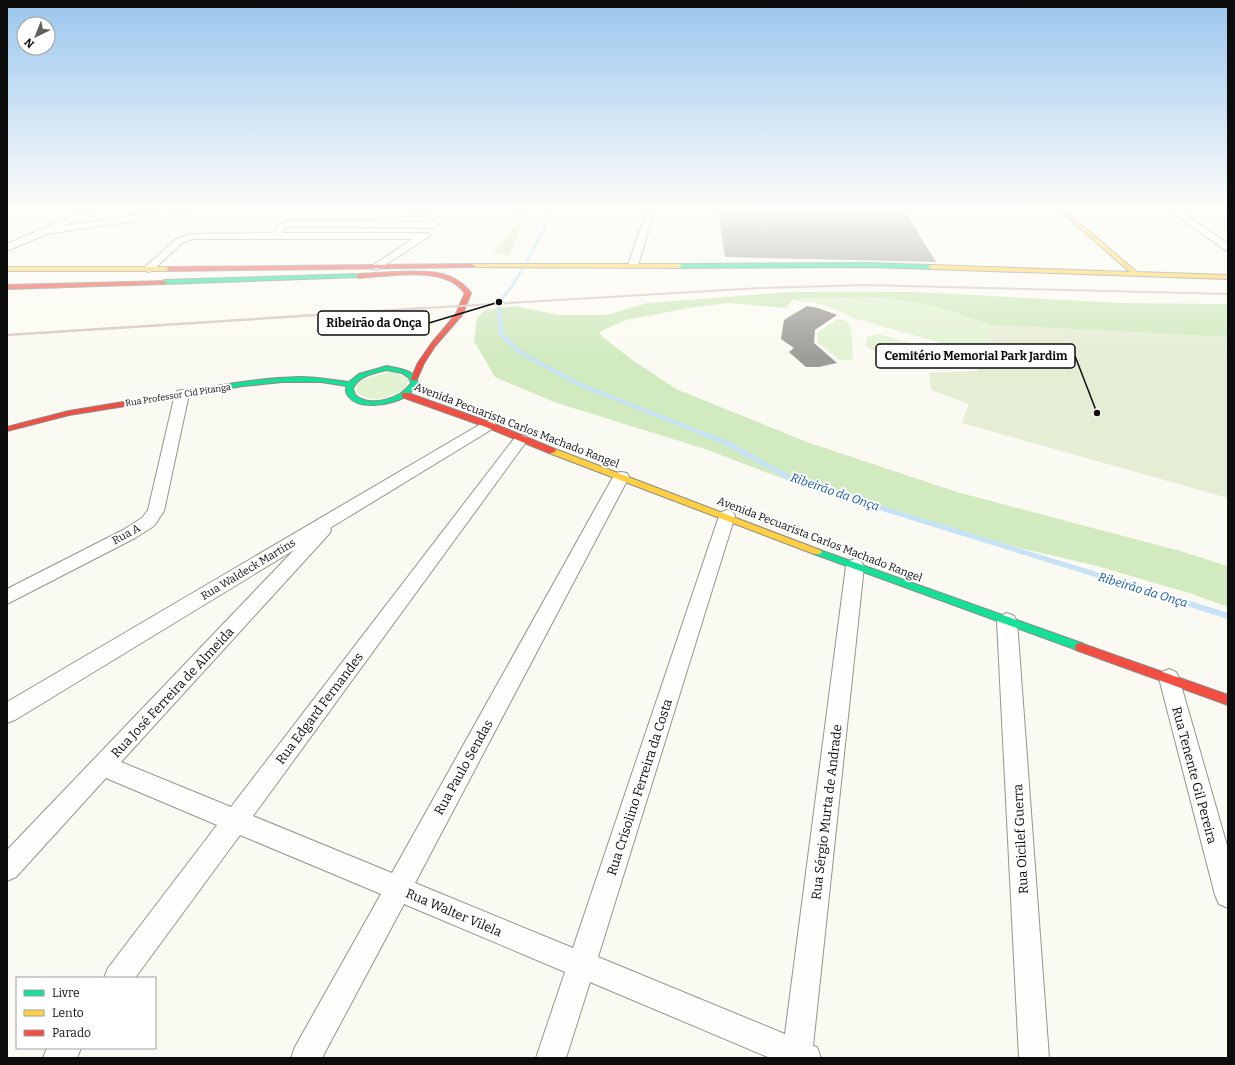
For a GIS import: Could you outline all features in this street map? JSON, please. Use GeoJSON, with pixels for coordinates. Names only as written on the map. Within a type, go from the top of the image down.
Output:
{"type":"FeatureCollection","features":[{"type":"Feature","properties":{"kind":"street"},"geometry":{"type":"LineString","coordinates":[[148,270],[159,260]]}},
{"type":"Feature","properties":{"kind":"street"},"geometry":{"type":"LineString","coordinates":[[377,267],[388,260]]}},
{"type":"Feature","properties":{"kind":"street"},"geometry":{"type":"LineString","coordinates":[[633,265],[635,260]]}},
{"type":"Feature","properties":{"kind":"street"},"geometry":{"type":"LineString","coordinates":[[1119,260],[1136,274]]}},
{"type":"Feature","properties":{"kind":"street"},"geometry":{"type":"LineString","coordinates":[[7,268],[148,270],[556,265],[869,265],[1228,277]]}},
{"type":"Feature","properties":{"kind":"street"},"geometry":{"type":"LineString","coordinates":[[7,287],[433,275],[450,279],[460,284],[468,293],[459,315],[433,345],[422,363],[414,379],[414,384],[411,390],[405,395],[386,402],[365,402],[357,400],[351,395],[349,390],[355,379],[369,372],[387,368],[404,371],[410,374],[414,379]]}},
{"type":"Feature","properties":{"kind":"street"},"geometry":{"type":"LineString","coordinates":[[396,369],[433,345]]}},
{"type":"Feature","properties":{"kind":"street","name":"Rua Professor Cid Pitanga"},"geometry":{"type":"LineString","coordinates":[[7,429],[69,414],[241,384],[287,380],[320,380],[351,384]]}},
{"type":"Feature","properties":{"kind":"street","name":"Rua A"},"geometry":{"type":"LineString","coordinates":[[7,596],[129,534],[148,522],[156,511],[182,394]]}},
{"type":"Feature","properties":{"kind":"street","name":"Avenida Pecuarista Carlos Machado Rangel"},"geometry":{"type":"LineString","coordinates":[[405,395],[489,425],[521,439],[728,516],[855,566],[1228,700]]}},
{"type":"Feature","properties":{"kind":"street","name":"Rua Waldeck Martins"},"geometry":{"type":"LineString","coordinates":[[7,713],[336,515],[489,425]]}},
{"type":"Feature","properties":{"kind":"street","name":"Rua Edgard Fernandes"},"geometry":{"type":"LineString","coordinates":[[119,977],[521,439]]}},
{"type":"Feature","properties":{"kind":"street","name":"Rua Paulo Sendas"},"geometry":{"type":"LineString","coordinates":[[306,1058],[621,477]]}},
{"type":"Feature","properties":{"kind":"street","name":"Rua José Ferreira de Almeida"},"geometry":{"type":"LineString","coordinates":[[7,868],[336,515]]}},
{"type":"Feature","properties":{"kind":"street","name":"Rua Crisolino Ferreira da Costa"},"geometry":{"type":"LineString","coordinates":[[551,1058],[728,516]]}},
{"type":"Feature","properties":{"kind":"street","name":"Rua Sérgio Murta de Andrade"},"geometry":{"type":"LineString","coordinates":[[800,1057],[855,566]]}},
{"type":"Feature","properties":{"kind":"street","name":"Rua Oicilef Guerra"},"geometry":{"type":"LineString","coordinates":[[1007,621],[1034,1058]]}},
{"type":"Feature","properties":{"kind":"street","name":"Rua Tenente Gil Pereira"},"geometry":{"type":"LineString","coordinates":[[1169,678],[1228,895]]}},
{"type":"Feature","properties":{"kind":"street","name":"Rua Walter Vilela"},"geometry":{"type":"LineString","coordinates":[[103,766],[800,1057]]}},
{"type":"Feature","properties":{"kind":"street"},"geometry":{"type":"LineString","coordinates":[[58,1058],[65,1049]]}},
{"type":"Feature","properties":{"kind":"green space"},"geometry":{"type":"Polygon","coordinates":[[[790,292],[915,292],[1120,303],[1228,304],[1228,337],[990,325],[952,311],[913,302],[874,297],[793,299],[786,308],[729,303],[694,307],[626,320],[599,332],[604,338],[631,359],[676,389],[807,442],[957,492],[1180,551],[1228,566],[1228,607],[1192,594],[1097,566],[1012,546],[781,478],[705,449],[554,402],[495,377],[474,341],[477,318],[485,310],[515,306],[559,315],[607,315],[647,303],[790,292]]]}},
{"type":"Feature","properties":{"kind":"green space"},"geometry":{"type":"Polygon","coordinates":[[[874,297],[913,302],[952,311],[990,325],[980,360],[941,343],[853,318],[835,309],[816,303],[802,302],[793,299],[874,297]]]}},
{"type":"Feature","properties":{"kind":"green space"},"geometry":{"type":"Polygon","coordinates":[[[837,319],[844,320],[851,326],[853,357],[851,360],[840,360],[818,343],[817,333],[837,319]]]}},
{"type":"Feature","properties":{"kind":"green space"},"geometry":{"type":"Polygon","coordinates":[[[990,325],[1228,337],[1228,498],[962,423],[969,404],[931,390],[929,373],[977,371],[990,325]]]}},
{"type":"Feature","properties":{"kind":"green space"},"geometry":{"type":"Polygon","coordinates":[[[878,334],[944,353],[945,360],[875,351],[866,346],[867,337],[878,334]]]}},
{"type":"Feature","properties":{"kind":"green space"},"geometry":{"type":"Polygon","coordinates":[[[392,371],[408,379],[406,388],[393,395],[376,399],[357,393],[356,384],[361,380],[392,371]]]}},
{"type":"Feature","properties":{"kind":"building"},"geometry":{"type":"Polygon","coordinates":[[[839,260],[935,260],[936,262],[839,260]]]}},
{"type":"Feature","properties":{"kind":"building"},"geometry":{"type":"Polygon","coordinates":[[[807,306],[818,308],[837,315],[815,330],[814,343],[837,363],[819,367],[806,367],[789,352],[794,348],[781,339],[784,320],[807,306]]]}},
{"type":"Feature","properties":{"kind":"waterway","name":"Ribeirão da Onça"},"geometry":{"type":"LineString","coordinates":[[499,308],[499,302],[513,285],[527,260]]}},
{"type":"Feature","properties":{"kind":"waterway","name":"Ribeirão da Onça"},"geometry":{"type":"LineString","coordinates":[[499,308],[501,334],[520,352],[576,383],[704,434]]}},
{"type":"Feature","properties":{"kind":"waterway","name":"Ribeirão da Onça"},"geometry":{"type":"LineString","coordinates":[[702,433],[727,443],[797,482],[1162,595]]}},
{"type":"Feature","properties":{"kind":"waterway","name":"Ribeirão da Onça"},"geometry":{"type":"LineString","coordinates":[[1158,594],[1228,616]]}},
{"type":"Feature","properties":{"kind":"railway"},"geometry":{"type":"LineString","coordinates":[[410,309],[760,288],[864,285],[1228,294]]}},
{"type":"Feature","properties":{"kind":"railway"},"geometry":{"type":"LineString","coordinates":[[7,335],[425,308]]}},
{"type":"Feature","properties":{"kind":"traffic: fast"},"geometry":{"type":"LineString","coordinates":[[679,266],[869,265],[931,267]]}},
{"type":"Feature","properties":{"kind":"traffic: fast"},"geometry":{"type":"LineString","coordinates":[[164,282],[359,276]]}},
{"type":"Feature","properties":{"kind":"traffic: fast"},"geometry":{"type":"LineString","coordinates":[[387,368],[404,372],[412,377],[414,383],[410,389],[392,400],[379,403],[365,403],[352,397],[349,389],[355,380],[368,373],[387,368]]}},
{"type":"Feature","properties":{"kind":"traffic: fast"},"geometry":{"type":"LineString","coordinates":[[166,397],[263,381],[302,379],[351,384]]}},
{"type":"Feature","properties":{"kind":"traffic: fast"},"geometry":{"type":"LineString","coordinates":[[817,552],[1080,647]]}},
{"type":"Feature","properties":{"kind":"traffic: slow"},"geometry":{"type":"LineString","coordinates":[[1119,260],[1136,274]]}},
{"type":"Feature","properties":{"kind":"traffic: slow"},"geometry":{"type":"LineString","coordinates":[[472,266],[679,266]]}},
{"type":"Feature","properties":{"kind":"traffic: slow"},"geometry":{"type":"LineString","coordinates":[[931,267],[1228,277]]}},
{"type":"Feature","properties":{"kind":"traffic: slow"},"geometry":{"type":"LineString","coordinates":[[7,269],[169,269]]}},
{"type":"Feature","properties":{"kind":"traffic: slow"},"geometry":{"type":"LineString","coordinates":[[552,451],[817,552]]}},
{"type":"Feature","properties":{"kind":"traffic: jam"},"geometry":{"type":"LineString","coordinates":[[169,269],[472,266]]}},
{"type":"Feature","properties":{"kind":"traffic: jam"},"geometry":{"type":"LineString","coordinates":[[359,276],[406,273],[431,274],[454,280],[468,293],[459,315],[433,345],[421,363],[414,379]]}},
{"type":"Feature","properties":{"kind":"traffic: jam"},"geometry":{"type":"LineString","coordinates":[[7,287],[164,282]]}},
{"type":"Feature","properties":{"kind":"traffic: jam"},"geometry":{"type":"LineString","coordinates":[[405,395],[489,425],[552,451]]}},
{"type":"Feature","properties":{"kind":"traffic: jam"},"geometry":{"type":"LineString","coordinates":[[7,429],[69,413],[166,397]]}},
{"type":"Feature","properties":{"kind":"traffic: jam"},"geometry":{"type":"LineString","coordinates":[[1080,647],[1228,700]]}},
{"type":"Feature","properties":{"kind":"place","name":"Ribeirão da Onça"},"geometry":{"type":"Point","coordinates":[499,302]}},
{"type":"Feature","properties":{"kind":"place","name":"Cemitério Memorial Park Jardim"},"geometry":{"type":"Point","coordinates":[1097,413]}}]}
